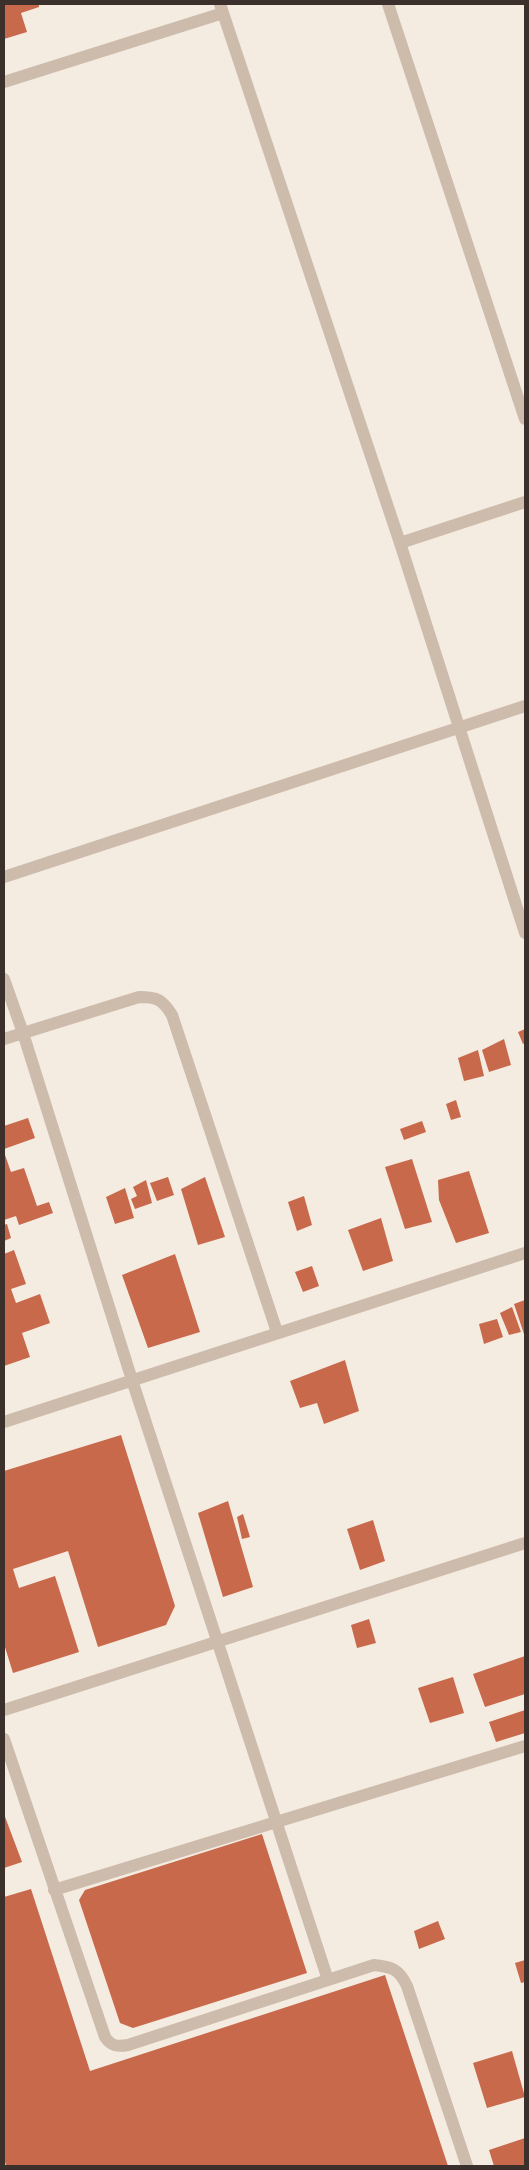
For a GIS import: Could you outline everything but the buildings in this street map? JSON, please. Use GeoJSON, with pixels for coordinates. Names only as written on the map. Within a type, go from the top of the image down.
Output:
{"type":"FeatureCollection","features":[{"type":"Feature","properties":{"kind":"street"},"geometry":{"type":"LineString","coordinates":[[388,4],[525,419]]}},
{"type":"Feature","properties":{"kind":"street"},"geometry":{"type":"LineString","coordinates":[[4,82],[221,9],[400,543],[525,933]]}},
{"type":"Feature","properties":{"kind":"street"},"geometry":{"type":"LineString","coordinates":[[400,543],[525,502]]}},
{"type":"Feature","properties":{"kind":"street"},"geometry":{"type":"LineString","coordinates":[[4,877],[525,706]]}},
{"type":"Feature","properties":{"kind":"street"},"geometry":{"type":"LineString","coordinates":[[4,979],[23,1033],[132,1380],[328,1980]]}},
{"type":"Feature","properties":{"kind":"street"},"geometry":{"type":"LineString","coordinates":[[4,1040],[139,998],[152,997],[165,1003],[172,1014],[277,1332]]}},
{"type":"Feature","properties":{"kind":"street"},"geometry":{"type":"LineString","coordinates":[[4,1422],[525,1253]]}},
{"type":"Feature","properties":{"kind":"street"},"geometry":{"type":"LineString","coordinates":[[4,1710],[525,1543]]}},
{"type":"Feature","properties":{"kind":"street"},"geometry":{"type":"LineString","coordinates":[[4,1738],[104,2037],[109,2044],[118,2047],[374,1965],[387,1966],[401,1973],[468,2166]]}},
{"type":"Feature","properties":{"kind":"street"},"geometry":{"type":"LineString","coordinates":[[54,1890],[525,1746]]}}]}
